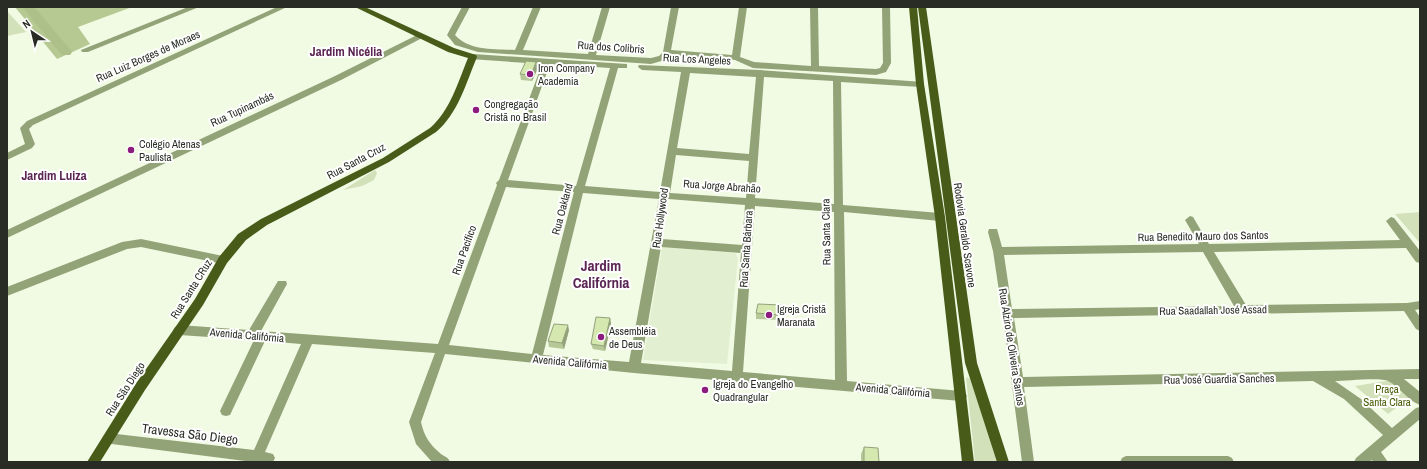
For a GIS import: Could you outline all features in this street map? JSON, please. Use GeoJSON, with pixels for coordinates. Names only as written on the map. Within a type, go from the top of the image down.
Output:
{"type":"FeatureCollection","features":[{"type":"Feature","properties":{"kind":"main road"},"geometry":{"type":"LineString","coordinates":[[359,7],[456,52],[473,57]]}},
{"type":"Feature","properties":{"kind":"main road","name":"Rodovia Geraldo Scavone"},"geometry":{"type":"LineString","coordinates":[[912,7],[920,84],[940,217],[968,462]]}},
{"type":"Feature","properties":{"kind":"main road","name":"Rodovia Geraldo Scavone"},"geometry":{"type":"LineString","coordinates":[[922,7],[971,363],[1003,462]]}},
{"type":"Feature","properties":{"kind":"main road","name":"Rua Santa Cruz"},"geometry":{"type":"LineString","coordinates":[[223,260],[242,237],[251,230],[386,160],[433,130],[440,124],[452,106],[473,57]]}},
{"type":"Feature","properties":{"kind":"main road","name":"Rua Santa CRuz"},"geometry":{"type":"LineString","coordinates":[[179,330],[199,302],[223,260]]}},
{"type":"Feature","properties":{"kind":"main road","name":"Rua São Diego"},"geometry":{"type":"LineString","coordinates":[[93,462],[179,330]]}},
{"type":"Feature","properties":{"kind":"street"},"geometry":{"type":"LineString","coordinates":[[85,50],[195,7]]}},
{"type":"Feature","properties":{"kind":"street","name":"Rua Luiz Borges de Moraes"},"geometry":{"type":"LineString","coordinates":[[7,157],[29,146],[30,144],[24,128],[35,120],[283,7]]}},
{"type":"Feature","properties":{"kind":"street","name":"Rua dos Colibris"},"geometry":{"type":"LineString","coordinates":[[466,7],[451,35],[454,40],[472,49],[651,61],[662,58],[667,52]]}},
{"type":"Feature","properties":{"kind":"street"},"geometry":{"type":"LineString","coordinates":[[518,52],[537,7]]}},
{"type":"Feature","properties":{"kind":"street"},"geometry":{"type":"LineString","coordinates":[[591,57],[606,7]]}},
{"type":"Feature","properties":{"kind":"street"},"geometry":{"type":"LineString","coordinates":[[675,7],[667,52],[736,58],[753,65],[876,72],[883,70],[887,63],[886,7]]}},
{"type":"Feature","properties":{"kind":"street"},"geometry":{"type":"LineString","coordinates":[[736,58],[743,7]]}},
{"type":"Feature","properties":{"kind":"street"},"geometry":{"type":"LineString","coordinates":[[814,7],[815,69]]}},
{"type":"Feature","properties":{"kind":"street","name":"Rua Tupinambás"},"geometry":{"type":"LineString","coordinates":[[7,234],[338,78],[422,36]]}},
{"type":"Feature","properties":{"kind":"street"},"geometry":{"type":"LineString","coordinates":[[697,55],[697,70]]}},
{"type":"Feature","properties":{"kind":"street"},"geometry":{"type":"LineString","coordinates":[[714,56],[715,71]]}},
{"type":"Feature","properties":{"kind":"street","name":"Rua Los Angeles"},"geometry":{"type":"LineString","coordinates":[[473,57],[920,84]]}},
{"type":"Feature","properties":{"kind":"street","name":"Rua Pacífico"},"geometry":{"type":"LineString","coordinates":[[444,462],[441,462],[424,448],[417,434],[416,422],[501,183],[547,62]]}},
{"type":"Feature","properties":{"kind":"street","name":"Rua Oakland"},"geometry":{"type":"LineString","coordinates":[[536,359],[579,190],[614,65]]}},
{"type":"Feature","properties":{"kind":"street","name":"Rua Hollywood"},"geometry":{"type":"LineString","coordinates":[[634,368],[658,243],[663,194],[686,69]]}},
{"type":"Feature","properties":{"kind":"street","name":"Rua Santa Bárbara"},"geometry":{"type":"LineString","coordinates":[[737,376],[749,200],[754,158],[760,74]]}},
{"type":"Feature","properties":{"kind":"street","name":"Rua Santa Clara"},"geometry":{"type":"LineString","coordinates":[[837,78],[837,207],[841,385]]}},
{"type":"Feature","properties":{"kind":"street"},"geometry":{"type":"LineString","coordinates":[[671,151],[754,158]]}},
{"type":"Feature","properties":{"kind":"street","name":"Rua Jorge Abrahão"},"geometry":{"type":"LineString","coordinates":[[501,183],[579,190],[749,200],[940,217]]}},
{"type":"Feature","properties":{"kind":"street"},"geometry":{"type":"LineString","coordinates":[[1190,220],[1242,309]]}},
{"type":"Feature","properties":{"kind":"street"},"geometry":{"type":"LineString","coordinates":[[1391,221],[1420,259]]}},
{"type":"Feature","properties":{"kind":"street","name":"Rua Alziro de Oliveira Santos"},"geometry":{"type":"LineString","coordinates":[[993,232],[998,251],[1006,314],[1018,382],[1028,462]]}},
{"type":"Feature","properties":{"kind":"street"},"geometry":{"type":"LineString","coordinates":[[7,292],[126,245],[141,242],[223,260]]}},
{"type":"Feature","properties":{"kind":"street"},"geometry":{"type":"LineString","coordinates":[[658,243],[746,249]]}},
{"type":"Feature","properties":{"kind":"street","name":"Rua Benedito Mauro dos Santos"},"geometry":{"type":"LineString","coordinates":[[998,251],[1408,244]]}},
{"type":"Feature","properties":{"kind":"street"},"geometry":{"type":"LineString","coordinates":[[226,411],[257,336],[282,284]]}},
{"type":"Feature","properties":{"kind":"street","name":"Rua Saadallah José Assad"},"geometry":{"type":"LineString","coordinates":[[1006,314],[1407,307],[1420,305]]}},
{"type":"Feature","properties":{"kind":"street"},"geometry":{"type":"LineString","coordinates":[[1407,307],[1420,326]]}},
{"type":"Feature","properties":{"kind":"street","name":"Avenida Califórnia"},"geometry":{"type":"LineString","coordinates":[[179,330],[442,349],[634,368],[961,396]]}},
{"type":"Feature","properties":{"kind":"street","name":"Travessa São Diego"},"geometry":{"type":"LineString","coordinates":[[108,439],[263,458],[308,340]]}},
{"type":"Feature","properties":{"kind":"street"},"geometry":{"type":"LineString","coordinates":[[1390,374],[1420,400]]}},
{"type":"Feature","properties":{"kind":"street","name":"Rua José Guardia Sanches"},"geometry":{"type":"LineString","coordinates":[[1018,382],[1420,374]]}},
{"type":"Feature","properties":{"kind":"street"},"geometry":{"type":"LineString","coordinates":[[1314,377],[1334,385],[1352,397],[1391,435]]}},
{"type":"Feature","properties":{"kind":"street"},"geometry":{"type":"LineString","coordinates":[[1360,462],[1420,412]]}},
{"type":"Feature","properties":{"kind":"street"},"geometry":{"type":"LineString","coordinates":[[1372,452],[1382,462]]}},
{"type":"Feature","properties":{"kind":"street"},"geometry":{"type":"LineString","coordinates":[[1126,462],[1228,462]]}},
{"type":"Feature","properties":{"kind":"shaded area"},"geometry":{"type":"Polygon","coordinates":[[[662,247],[735,253],[737,256],[738,259],[727,364],[643,360],[662,247]]]}},
{"type":"Feature","properties":{"kind":"green space"},"geometry":{"type":"Polygon","coordinates":[[[15,7],[132,7],[78,27],[90,44],[57,59],[15,7]]]}},
{"type":"Feature","properties":{"kind":"green space"},"geometry":{"type":"Polygon","coordinates":[[[7,11],[26,32],[7,36],[7,11]]]}},
{"type":"Feature","properties":{"kind":"green space"},"geometry":{"type":"Polygon","coordinates":[[[375,170],[377,173],[374,180],[362,186],[343,190],[375,170]]]}},
{"type":"Feature","properties":{"kind":"green space"},"geometry":{"type":"Polygon","coordinates":[[[1420,212],[1420,243],[1395,214],[1420,212]]]}},
{"type":"Feature","properties":{"kind":"green space"},"geometry":{"type":"Polygon","coordinates":[[[966,377],[970,379],[999,462],[975,462],[966,377]]]}},
{"type":"Feature","properties":{"kind":"green space","name":"Praça Santa Clara"},"geometry":{"type":"Polygon","coordinates":[[[1392,380],[1409,398],[1388,414],[1355,386],[1392,380]]]}},
{"type":"Feature","properties":{"kind":"building"},"geometry":{"type":"Polygon","coordinates":[[[526,61],[536,62],[531,75],[520,74],[526,61]]]}},
{"type":"Feature","properties":{"kind":"building"},"geometry":{"type":"Polygon","coordinates":[[[758,304],[781,305],[782,315],[756,313],[758,304]]]}},
{"type":"Feature","properties":{"kind":"building","name":"Assembléia de Deus"},"geometry":{"type":"Polygon","coordinates":[[[596,317],[610,318],[604,346],[591,344],[596,317]]]}},
{"type":"Feature","properties":{"kind":"building"},"geometry":{"type":"Polygon","coordinates":[[[554,324],[568,325],[562,343],[548,341],[554,324]]]}},
{"type":"Feature","properties":{"kind":"building"},"geometry":{"type":"Polygon","coordinates":[[[864,447],[878,448],[879,462],[864,462],[864,447]]]}},
{"type":"Feature","properties":{"kind":"waterway"},"geometry":{"type":"LineString","coordinates":[[28,7],[45,25],[66,52]]}},
{"type":"Feature","properties":{"kind":"place","name":"Iron Company Academia"},"geometry":{"type":"Point","coordinates":[530,74]}},
{"type":"Feature","properties":{"kind":"place","name":"Congregação Cristã no Brasil"},"geometry":{"type":"Point","coordinates":[476,110]}},
{"type":"Feature","properties":{"kind":"place","name":"Colégio Atenas Paulista"},"geometry":{"type":"Point","coordinates":[131,150]}},
{"type":"Feature","properties":{"kind":"place","name":"Igreja Cristã Maranata"},"geometry":{"type":"Point","coordinates":[769,315]}},
{"type":"Feature","properties":{"kind":"place","name":"Assembléia de Deus"},"geometry":{"type":"Point","coordinates":[601,337]}},
{"type":"Feature","properties":{"kind":"place","name":"Igreja do Evangelho Quadrangular"},"geometry":{"type":"Point","coordinates":[705,390]}},
{"type":"Feature","properties":{"kind":"district","name":"Jardim Nicélia"},"geometry":{"type":"Point","coordinates":[346,51]}},
{"type":"Feature","properties":{"kind":"district","name":"Jardim Luiza"},"geometry":{"type":"Point","coordinates":[54,175]}},
{"type":"Feature","properties":{"kind":"district","name":"Jardim Califórnia"},"geometry":{"type":"Point","coordinates":[601,274]}}]}
